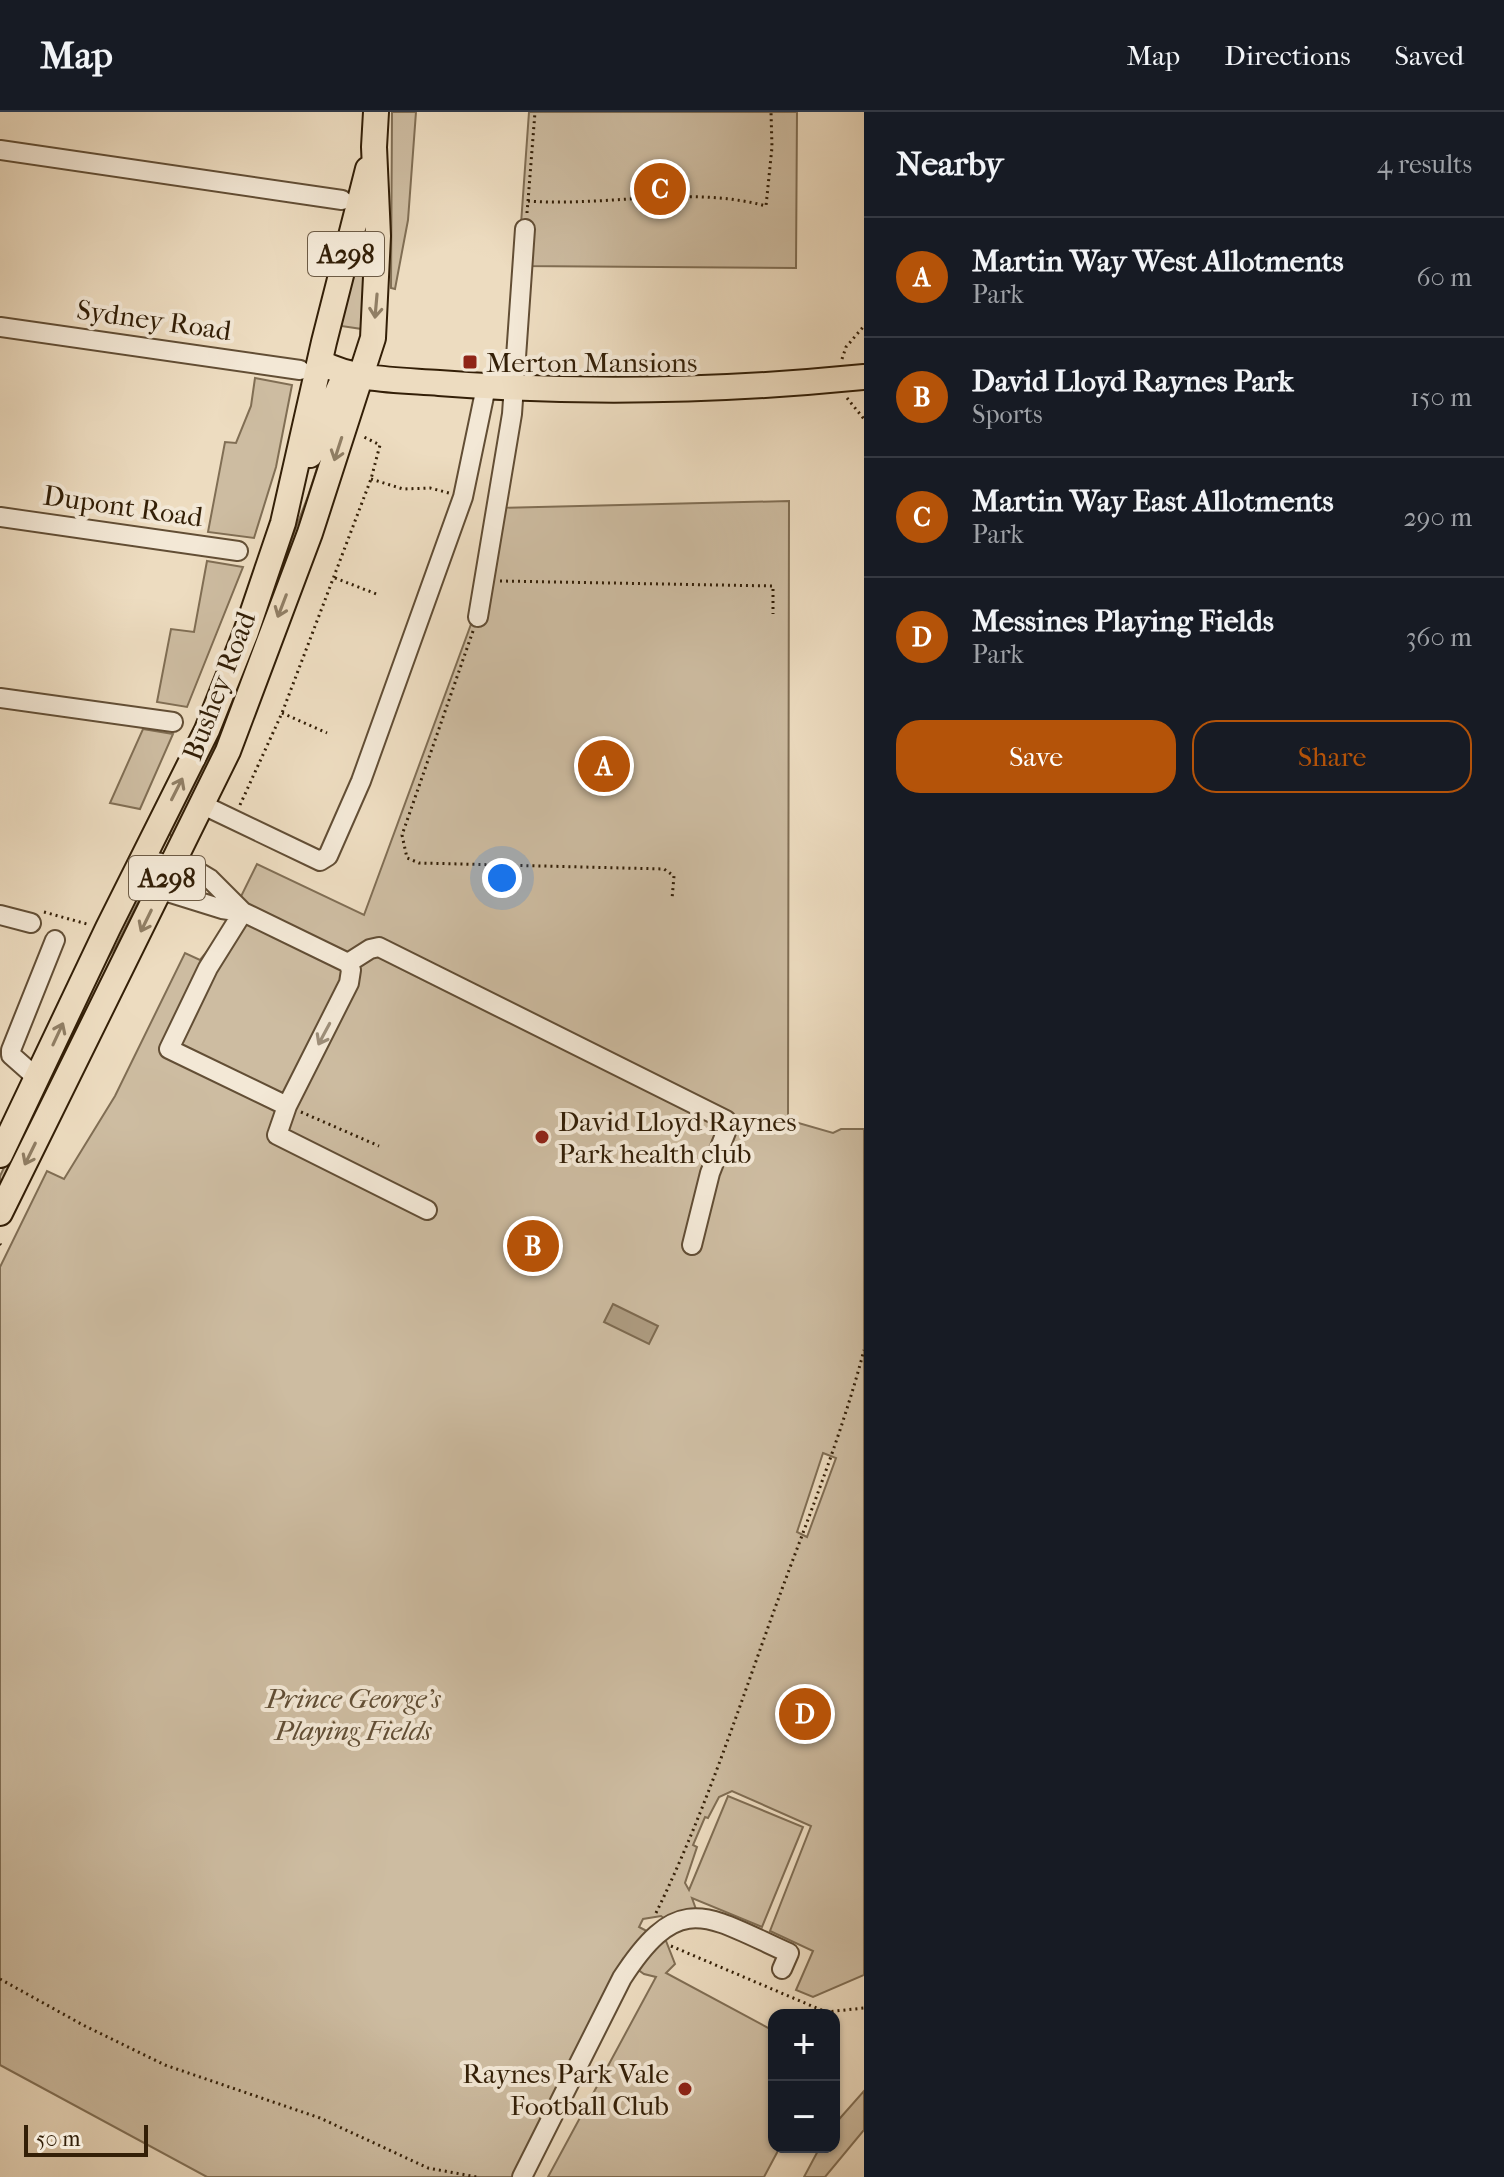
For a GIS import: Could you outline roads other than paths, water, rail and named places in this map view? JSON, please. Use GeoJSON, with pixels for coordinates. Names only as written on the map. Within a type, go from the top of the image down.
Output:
{"type":"FeatureCollection","features":[{"type":"Feature","properties":{"kind":"main road","name":"Bushey Road"},"geometry":{"type":"LineString","coordinates":[[0,1213],[228,751],[310,533],[358,374],[373,338],[378,236],[374,147],[376,112]]}},
{"type":"Feature","properties":{"kind":"main road","name":"Bushey Road"},"geometry":{"type":"LineString","coordinates":[[0,1155],[207,730],[273,558],[291,490],[310,366],[374,147]]}},
{"type":"Feature","properties":{"kind":"main road"},"geometry":{"type":"LineString","coordinates":[[310,366],[358,374],[514,388],[692,389],[864,377]]}},
{"type":"Feature","properties":{"kind":"main road","name":"Bushey Road"},"geometry":{"type":"LineString","coordinates":[[291,490],[304,470],[340,386],[358,374]]}},
{"type":"Feature","properties":{"kind":"street"},"geometry":{"type":"LineString","coordinates":[[0,150],[342,200]]}},
{"type":"Feature","properties":{"kind":"street"},"geometry":{"type":"LineString","coordinates":[[478,617],[498,508],[514,388],[525,229]]}},
{"type":"Feature","properties":{"kind":"street","name":"Sydney Road"},"geometry":{"type":"LineString","coordinates":[[0,327],[310,366]]}},
{"type":"Feature","properties":{"kind":"street"},"geometry":{"type":"LineString","coordinates":[[203,805],[320,861],[328,856],[361,781],[463,497],[486,387]]}},
{"type":"Feature","properties":{"kind":"street","name":"Dupont Road"},"geometry":{"type":"LineString","coordinates":[[0,517],[238,551]]}},
{"type":"Feature","properties":{"kind":"street"},"geometry":{"type":"LineString","coordinates":[[0,698],[173,722]]}},
{"type":"Feature","properties":{"kind":"street"},"geometry":{"type":"LineString","coordinates":[[142,859],[195,870],[210,879],[243,912]]}},
{"type":"Feature","properties":{"kind":"street"},"geometry":{"type":"LineString","coordinates":[[161,890],[222,909],[243,912],[348,963],[351,970],[345,993],[287,1106],[277,1135],[427,1210]]}},
{"type":"Feature","properties":{"kind":"street"},"geometry":{"type":"LineString","coordinates":[[243,912],[208,968],[169,1049],[287,1106]]}},
{"type":"Feature","properties":{"kind":"street"},"geometry":{"type":"LineString","coordinates":[[0,915],[31,923]]}},
{"type":"Feature","properties":{"kind":"street"},"geometry":{"type":"LineString","coordinates":[[37,1078],[11,1055],[11,1050],[55,940]]}},
{"type":"Feature","properties":{"kind":"street"},"geometry":{"type":"LineString","coordinates":[[348,963],[379,947],[726,1120],[728,1127],[710,1173],[692,1245]]}},
{"type":"Feature","properties":{"kind":"street"},"geometry":{"type":"LineString","coordinates":[[522,2177],[622,1978],[661,1930],[684,1918],[710,1918],[789,1953],[782,1969]]}},
{"type":"Feature","properties":{"kind":"place","name":"Martin Way East Allotments"},"geometry":{"type":"Point","coordinates":[660,189]}},
{"type":"Feature","properties":{"kind":"place","name":"Merton Mansions"},"geometry":{"type":"Point","coordinates":[470,362]}},
{"type":"Feature","properties":{"kind":"place","name":"Martin Way West Allotments"},"geometry":{"type":"Point","coordinates":[604,766]}},
{"type":"Feature","properties":{"kind":"place","name":"David Lloyd Raynes Park health club"},"geometry":{"type":"Point","coordinates":[542,1137]}},
{"type":"Feature","properties":{"kind":"place","name":"David Lloyd Raynes Park"},"geometry":{"type":"Point","coordinates":[533,1246]}},
{"type":"Feature","properties":{"kind":"place","name":"Messines Playing Fields"},"geometry":{"type":"Point","coordinates":[805,1714]}},
{"type":"Feature","properties":{"kind":"place","name":"Raynes Park Vale Football Club"},"geometry":{"type":"Point","coordinates":[685,2089]}},
{"type":"Feature","properties":{"kind":"park label","name":"Prince George's Playing Fields"},"geometry":{"type":"Point","coordinates":[353,1714]}}]}
